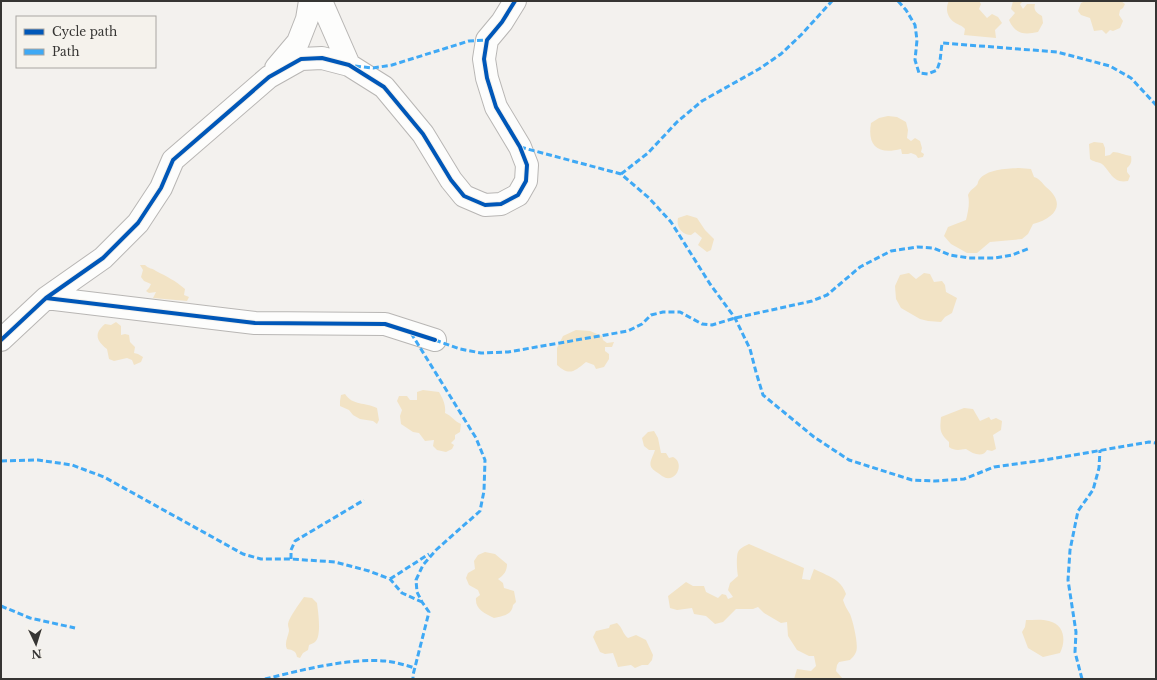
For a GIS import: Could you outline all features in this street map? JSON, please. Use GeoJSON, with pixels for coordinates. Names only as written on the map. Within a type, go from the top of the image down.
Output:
{"type":"FeatureCollection","features":[{"type":"Feature","properties":{"kind":"street"},"geometry":{"type":"LineString","coordinates":[[1,340],[46,298],[103,258],[138,223],[161,188],[173,160],[269,77],[298,42],[307,20],[310,1]]}},
{"type":"Feature","properties":{"kind":"street"},"geometry":{"type":"LineString","coordinates":[[321,1],[349,65]]}},
{"type":"Feature","properties":{"kind":"street"},"geometry":{"type":"LineString","coordinates":[[269,77],[301,59],[322,58],[349,65],[384,87],[423,134],[451,180],[464,196],[485,205],[501,204],[518,195],[526,181],[527,166],[520,147],[496,107],[487,78],[484,58],[487,40],[502,22],[515,1]]}},
{"type":"Feature","properties":{"kind":"street"},"geometry":{"type":"LineString","coordinates":[[46,298],[255,323],[385,324],[435,340]]}},
{"type":"Feature","properties":{"kind":"shaded area"},"geometry":{"type":"Polygon","coordinates":[[[949,1],[979,1],[981,4],[979,9],[987,18],[992,14],[998,17],[1002,23],[995,30],[996,38],[964,35],[965,29],[954,22],[948,15],[947,7],[949,1]]]}},
{"type":"Feature","properties":{"kind":"shaded area"},"geometry":{"type":"Polygon","coordinates":[[[1013,1],[1023,1],[1020,4],[1023,9],[1027,4],[1035,4],[1035,10],[1042,16],[1043,23],[1038,32],[1020,32],[1011,25],[1009,20],[1015,13],[1011,9],[1013,1]]]}},
{"type":"Feature","properties":{"kind":"shaded area"},"geometry":{"type":"Polygon","coordinates":[[[1085,1],[1121,1],[1125,4],[1120,10],[1119,15],[1123,21],[1120,28],[1113,31],[1110,30],[1106,34],[1102,30],[1094,31],[1090,18],[1081,15],[1078,11],[1081,3],[1085,1]]]}},
{"type":"Feature","properties":{"kind":"shaded area"},"geometry":{"type":"Polygon","coordinates":[[[888,116],[897,117],[906,122],[908,130],[907,138],[911,141],[915,138],[920,141],[922,148],[921,152],[924,154],[923,157],[918,158],[916,155],[911,153],[902,154],[901,149],[886,151],[876,147],[871,138],[871,123],[879,118],[888,116]]]}},
{"type":"Feature","properties":{"kind":"shaded area"},"geometry":{"type":"Polygon","coordinates":[[[1094,142],[1103,143],[1105,148],[1105,156],[1110,155],[1113,152],[1117,152],[1131,156],[1131,163],[1127,168],[1127,172],[1130,176],[1128,181],[1119,181],[1113,177],[1102,164],[1090,159],[1089,144],[1094,142]]]}},
{"type":"Feature","properties":{"kind":"shaded area"},"geometry":{"type":"Polygon","coordinates":[[[1003,169],[1031,169],[1034,177],[1052,193],[1056,199],[1056,210],[1047,218],[1033,224],[1028,234],[1022,239],[990,242],[977,253],[967,253],[951,244],[944,236],[948,227],[966,220],[969,204],[968,195],[977,185],[982,176],[1003,169]]]}},
{"type":"Feature","properties":{"kind":"shaded area"},"geometry":{"type":"Polygon","coordinates":[[[687,215],[697,218],[705,230],[714,239],[711,250],[707,252],[698,245],[702,238],[695,232],[688,235],[680,230],[678,218],[687,215]]]}},
{"type":"Feature","properties":{"kind":"shaded area"},"geometry":{"type":"Polygon","coordinates":[[[140,265],[145,265],[155,270],[182,286],[185,289],[184,295],[189,297],[187,301],[153,298],[156,292],[149,293],[146,291],[151,284],[144,281],[141,277],[143,270],[140,265]]]}},
{"type":"Feature","properties":{"kind":"shaded area"},"geometry":{"type":"Polygon","coordinates":[[[909,273],[916,279],[924,273],[930,274],[934,282],[942,281],[945,285],[946,292],[957,298],[952,313],[945,317],[941,322],[928,321],[920,319],[901,308],[896,299],[895,286],[900,275],[909,273]]]}},
{"type":"Feature","properties":{"kind":"shaded area"},"geometry":{"type":"Polygon","coordinates":[[[116,322],[121,326],[121,335],[129,335],[130,342],[135,347],[134,353],[143,357],[141,362],[134,365],[132,360],[127,358],[114,361],[109,359],[107,349],[99,340],[98,334],[105,324],[111,325],[116,322]]]}},
{"type":"Feature","properties":{"kind":"shaded area"},"geometry":{"type":"Polygon","coordinates":[[[576,330],[590,331],[602,336],[603,340],[607,343],[614,342],[612,347],[605,347],[605,351],[609,354],[609,359],[604,367],[596,369],[594,365],[586,362],[575,370],[568,372],[557,365],[557,348],[563,336],[576,330]]]}},
{"type":"Feature","properties":{"kind":"shaded area"},"geometry":{"type":"Polygon","coordinates":[[[423,390],[439,392],[444,402],[445,413],[461,424],[460,432],[455,435],[455,439],[451,443],[454,445],[452,449],[446,452],[437,450],[433,446],[434,440],[425,441],[419,433],[413,432],[401,424],[400,416],[402,410],[397,401],[399,396],[407,396],[410,400],[417,400],[417,392],[423,390]]]}},
{"type":"Feature","properties":{"kind":"shaded area"},"geometry":{"type":"Polygon","coordinates":[[[345,394],[348,398],[355,402],[377,408],[379,420],[377,424],[373,421],[360,419],[353,415],[349,410],[340,406],[341,395],[345,394]]]}},
{"type":"Feature","properties":{"kind":"shaded area"},"geometry":{"type":"Polygon","coordinates":[[[964,408],[973,409],[980,421],[989,417],[991,420],[996,418],[1002,421],[1001,430],[993,435],[996,449],[992,451],[987,450],[980,455],[966,449],[955,450],[949,447],[949,442],[943,436],[941,431],[941,417],[964,408]]]}},
{"type":"Feature","properties":{"kind":"shaded area"},"geometry":{"type":"Polygon","coordinates":[[[654,431],[658,438],[661,453],[666,453],[669,458],[673,457],[678,463],[679,466],[676,474],[670,478],[663,477],[652,468],[650,463],[655,450],[649,450],[644,446],[642,438],[648,432],[654,431]]]}},
{"type":"Feature","properties":{"kind":"shaded area"},"geometry":{"type":"Polygon","coordinates":[[[749,544],[804,568],[802,579],[810,580],[814,569],[833,578],[844,589],[846,594],[843,600],[853,622],[857,649],[850,660],[839,662],[837,665],[836,671],[843,679],[794,679],[797,669],[811,671],[816,666],[814,656],[809,656],[797,650],[788,636],[787,622],[781,623],[764,613],[758,607],[753,609],[736,609],[723,622],[715,624],[706,616],[694,614],[692,608],[677,610],[670,608],[668,596],[686,582],[693,586],[704,586],[706,592],[718,598],[722,594],[726,595],[728,599],[733,597],[728,590],[730,583],[738,576],[737,554],[741,548],[749,544]]]}},
{"type":"Feature","properties":{"kind":"shaded area"},"geometry":{"type":"Polygon","coordinates":[[[485,552],[495,554],[507,564],[505,573],[498,579],[503,583],[504,588],[514,591],[516,602],[511,611],[504,616],[494,618],[479,608],[476,602],[476,598],[480,595],[478,590],[469,585],[466,578],[468,573],[475,569],[474,561],[478,555],[485,552]]]}},
{"type":"Feature","properties":{"kind":"shaded area"},"geometry":{"type":"Polygon","coordinates":[[[304,597],[312,598],[317,603],[319,629],[317,639],[309,645],[308,650],[303,653],[300,658],[297,657],[294,651],[287,649],[286,642],[289,631],[289,621],[304,597]]]}},
{"type":"Feature","properties":{"kind":"shaded area"},"geometry":{"type":"Polygon","coordinates":[[[1026,620],[1046,620],[1058,626],[1063,634],[1063,644],[1060,653],[1043,657],[1028,648],[1022,632],[1025,627],[1026,620]]]}},
{"type":"Feature","properties":{"kind":"shaded area"},"geometry":{"type":"Polygon","coordinates":[[[617,623],[628,638],[636,635],[646,640],[653,655],[652,660],[648,665],[642,665],[635,668],[631,665],[618,667],[613,653],[605,654],[600,652],[593,637],[596,631],[609,628],[610,625],[617,623]]]}},
{"type":"Feature","properties":{"kind":"marked path"},"geometry":{"type":"LineString","coordinates":[[621,174],[648,153],[677,122],[702,101],[759,69],[781,54],[801,35],[832,1]]}},
{"type":"Feature","properties":{"kind":"marked path"},"geometry":{"type":"LineString","coordinates":[[898,1],[906,10],[915,25],[917,40],[915,60],[919,73],[928,74],[937,70],[940,61],[942,43],[1057,52],[1110,66],[1131,78],[1156,105]]}},
{"type":"Feature","properties":{"kind":"marked path"},"geometry":{"type":"LineString","coordinates":[[355,66],[373,68],[392,65],[469,41],[487,40]]}},
{"type":"Feature","properties":{"kind":"marked path"},"geometry":{"type":"LineString","coordinates":[[520,147],[621,174],[649,198],[671,222],[710,284],[735,318],[750,349],[763,395],[814,437],[849,460],[912,480],[935,481],[964,479],[994,467],[1045,460],[1149,442],[1156,443]]}},
{"type":"Feature","properties":{"kind":"marked path"},"geometry":{"type":"LineString","coordinates":[[435,340],[460,349],[481,353],[508,352],[628,331],[642,324],[651,315],[663,312],[680,312],[702,324],[712,325],[735,318],[812,301],[827,295],[860,267],[891,251],[917,247],[933,248],[950,255],[969,258],[995,258],[1012,255],[1030,248]]}},
{"type":"Feature","properties":{"kind":"marked path"},"geometry":{"type":"LineString","coordinates":[[411,333],[476,438],[485,460],[484,491],[480,511],[436,550],[423,565],[416,580],[417,592],[429,612],[413,679]]}},
{"type":"Feature","properties":{"kind":"marked path"},"geometry":{"type":"LineString","coordinates":[[1082,679],[1075,652],[1076,632],[1068,580],[1070,550],[1078,511],[1093,490],[1099,468],[1100,450]]}},
{"type":"Feature","properties":{"kind":"marked path"},"geometry":{"type":"LineString","coordinates":[[1,461],[38,460],[72,465],[104,477],[243,554],[261,559],[291,559],[335,562],[369,571],[390,579],[402,593],[422,602]]}},
{"type":"Feature","properties":{"kind":"marked path"},"geometry":{"type":"LineString","coordinates":[[291,559],[291,550],[295,541],[364,500]]}},
{"type":"Feature","properties":{"kind":"marked path"},"geometry":{"type":"LineString","coordinates":[[390,579],[429,554]]}},
{"type":"Feature","properties":{"kind":"marked path"},"geometry":{"type":"LineString","coordinates":[[1,606],[30,618],[75,628]]}},
{"type":"Feature","properties":{"kind":"marked path"},"geometry":{"type":"LineString","coordinates":[[265,679],[355,661],[385,661],[415,668]]}},
{"type":"Feature","properties":{"kind":"cycle path"},"geometry":{"type":"LineString","coordinates":[[46,298],[103,258],[138,223],[161,188],[173,160],[269,77],[301,59],[322,58],[349,65],[384,87],[423,134],[451,180],[464,196],[485,205],[501,204],[518,195],[526,181],[527,165],[520,147],[496,107],[487,78],[484,59],[487,40],[502,22],[515,1]]}},
{"type":"Feature","properties":{"kind":"cycle path"},"geometry":{"type":"LineString","coordinates":[[1,340],[46,298],[255,323],[385,324],[435,340]]}}]}
